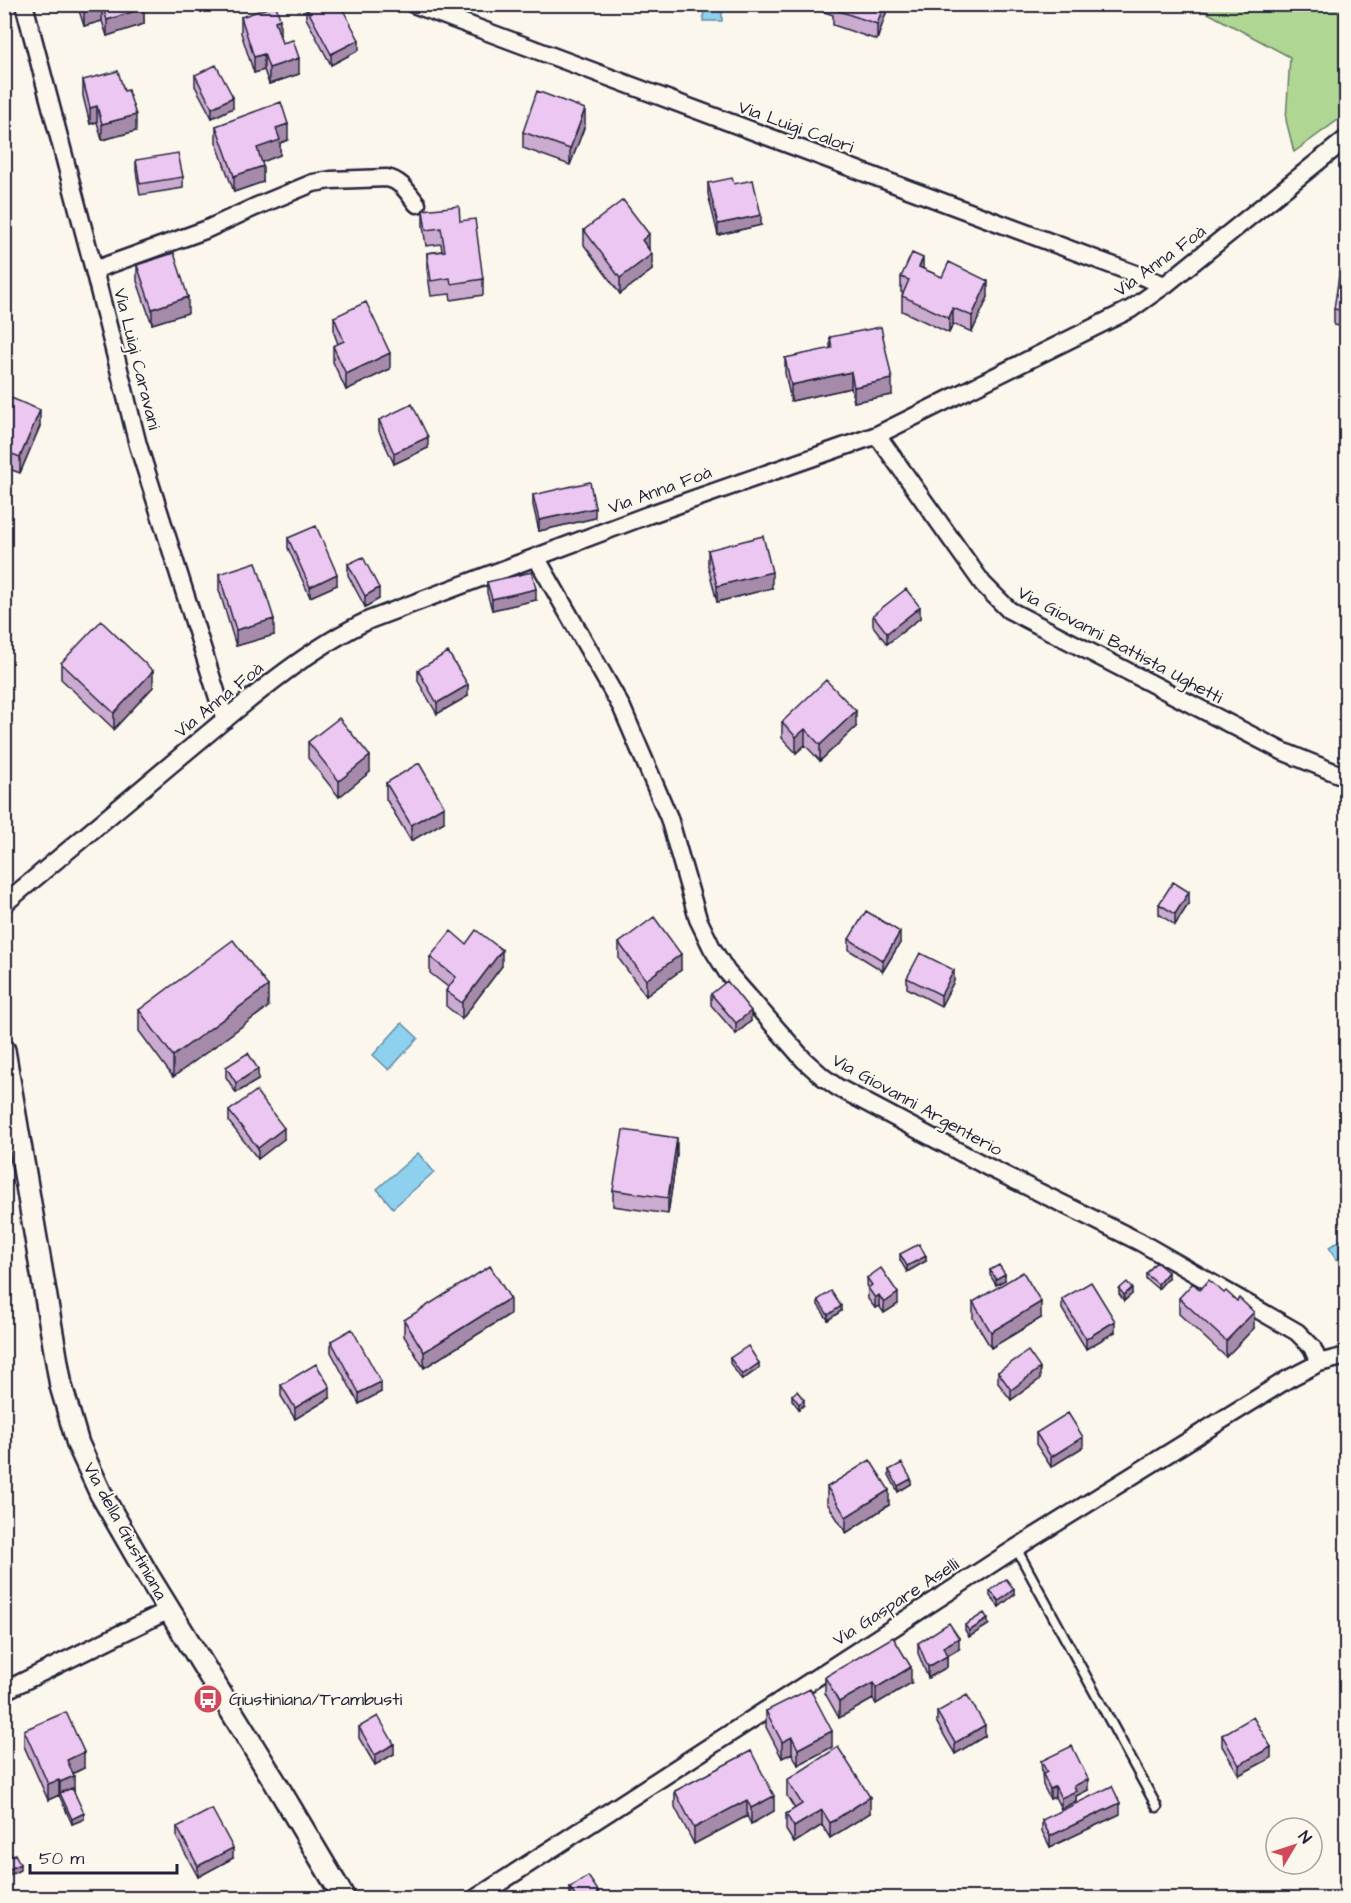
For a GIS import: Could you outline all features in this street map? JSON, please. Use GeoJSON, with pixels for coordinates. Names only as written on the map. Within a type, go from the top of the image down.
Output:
{"type":"FeatureCollection","features":[{"type":"Feature","properties":{"kind":"street","name":"Via Luigi Caravani"},"geometry":{"type":"LineString","coordinates":[[24,4],[138,445],[225,720]]}},
{"type":"Feature","properties":{"kind":"street","name":"Via Luigi Calori"},"geometry":{"type":"LineString","coordinates":[[413,4],[1165,285]]}},
{"type":"Feature","properties":{"kind":"street","name":"Via Anna Foà"},"geometry":{"type":"LineString","coordinates":[[4,904],[225,720],[293,666],[347,630],[648,515],[877,435],[1131,309],[1165,285],[1347,138]]}},
{"type":"Feature","properties":{"kind":"street"},"geometry":{"type":"LineString","coordinates":[[94,270],[205,230],[313,183],[387,178],[401,184],[417,204]]}},
{"type":"Feature","properties":{"kind":"street","name":"Via Giovanni Battista Ughetti"},"geometry":{"type":"LineString","coordinates":[[877,435],[983,584],[1009,610],[1282,751],[1347,777]]}},
{"type":"Feature","properties":{"kind":"street","name":"Via Giovanni Argenterio"},"geometry":{"type":"LineString","coordinates":[[536,557],[622,708],[669,818],[698,920],[711,948],[728,972],[804,1060],[837,1087],[986,1167],[1140,1242],[1297,1332],[1312,1347],[1319,1363]]}},
{"type":"Feature","properties":{"kind":"street","name":"Via della Giustiniana"},"geometry":{"type":"LineString","coordinates":[[4,1050],[61,1386],[78,1444],[101,1494],[344,1899]]}},
{"type":"Feature","properties":{"kind":"street","name":"Via Gaspare Aselli"},"geometry":{"type":"LineString","coordinates":[[476,1899],[1016,1548],[1288,1379],[1319,1363],[1347,1356]]}},
{"type":"Feature","properties":{"kind":"street"},"geometry":{"type":"LineString","coordinates":[[4,1691],[169,1610]]}},
{"type":"Feature","properties":{"kind":"lane"},"geometry":{"type":"LineString","coordinates":[[1016,1548],[1157,1807]]}},
{"type":"Feature","properties":{"kind":"green space"},"geometry":{"type":"Polygon","coordinates":[[[1193,5],[1346,5],[1346,114],[1294,152],[1286,120],[1290,57],[1193,5]]]}},
{"type":"Feature","properties":{"kind":"water"},"geometry":{"type":"Polygon","coordinates":[[[704,5],[722,5],[722,21],[703,21],[704,5]]]}},
{"type":"Feature","properties":{"kind":"water"},"geometry":{"type":"Polygon","coordinates":[[[402,1023],[418,1038],[389,1070],[373,1055],[402,1023]]]}},
{"type":"Feature","properties":{"kind":"water"},"geometry":{"type":"Polygon","coordinates":[[[418,1153],[434,1172],[393,1208],[377,1189],[418,1153]]]}},
{"type":"Feature","properties":{"kind":"water"},"geometry":{"type":"Polygon","coordinates":[[[1346,1237],[1346,1254],[1336,1260],[1329,1247],[1346,1237]]]}},
{"type":"Feature","properties":{"kind":"building"},"geometry":{"type":"Polygon","coordinates":[[[82,4],[143,4],[144,8],[107,20],[102,5],[84,11],[82,4]]]}},
{"type":"Feature","properties":{"kind":"building"},"geometry":{"type":"Polygon","coordinates":[[[311,4],[340,4],[359,40],[331,54],[306,7],[311,4]]]}},
{"type":"Feature","properties":{"kind":"building"},"geometry":{"type":"Polygon","coordinates":[[[834,4],[884,4],[877,24],[833,9],[834,4]]]}},
{"type":"Feature","properties":{"kind":"building"},"geometry":{"type":"Polygon","coordinates":[[[276,5],[280,19],[275,21],[282,43],[293,40],[299,58],[269,68],[264,54],[254,57],[241,17],[276,5]]]}},
{"type":"Feature","properties":{"kind":"building"},"geometry":{"type":"Polygon","coordinates":[[[216,65],[233,97],[212,108],[195,75],[216,65]]]}},
{"type":"Feature","properties":{"kind":"building"},"geometry":{"type":"Polygon","coordinates":[[[118,71],[124,91],[128,90],[136,115],[102,124],[97,106],[90,108],[83,80],[118,71]]]}},
{"type":"Feature","properties":{"kind":"building"},"geometry":{"type":"Polygon","coordinates":[[[537,91],[585,109],[570,149],[523,132],[537,91]]]}},
{"type":"Feature","properties":{"kind":"building"},"geometry":{"type":"Polygon","coordinates":[[[281,102],[288,124],[276,128],[280,140],[257,148],[263,166],[234,176],[216,126],[281,102]]]}},
{"type":"Feature","properties":{"kind":"building"},"geometry":{"type":"Polygon","coordinates":[[[178,153],[183,177],[140,184],[136,160],[178,153]]]}},
{"type":"Feature","properties":{"kind":"building"},"geometry":{"type":"Polygon","coordinates":[[[732,178],[734,184],[753,180],[761,215],[718,224],[708,183],[732,178]]]}},
{"type":"Feature","properties":{"kind":"building"},"geometry":{"type":"Polygon","coordinates":[[[623,200],[649,234],[642,240],[652,254],[620,278],[584,230],[623,200]]]}},
{"type":"Feature","properties":{"kind":"building"},"geometry":{"type":"Polygon","coordinates":[[[459,206],[460,221],[475,219],[483,279],[451,284],[450,278],[431,281],[427,253],[445,251],[441,228],[426,230],[423,210],[459,206]]]}},
{"type":"Feature","properties":{"kind":"building"},"geometry":{"type":"Polygon","coordinates":[[[174,253],[188,297],[152,309],[137,265],[174,253]]]}},
{"type":"Feature","properties":{"kind":"building"},"geometry":{"type":"Polygon","coordinates":[[[912,253],[923,258],[919,267],[942,277],[949,262],[988,281],[972,316],[953,308],[949,318],[902,296],[909,280],[901,277],[912,253]]]}},
{"type":"Feature","properties":{"kind":"building"},"geometry":{"type":"Polygon","coordinates":[[[1341,262],[1347,263],[1347,311],[1334,309],[1341,262]]]}},
{"type":"Feature","properties":{"kind":"building"},"geometry":{"type":"Polygon","coordinates":[[[366,302],[390,353],[346,374],[333,346],[344,341],[334,317],[366,302]]]}},
{"type":"Feature","properties":{"kind":"building"},"geometry":{"type":"Polygon","coordinates":[[[881,327],[892,379],[854,387],[851,372],[791,385],[785,358],[832,348],[830,337],[881,327]]]}},
{"type":"Feature","properties":{"kind":"building"},"geometry":{"type":"Polygon","coordinates":[[[4,395],[40,410],[20,457],[4,451],[4,395]]]}},
{"type":"Feature","properties":{"kind":"building"},"geometry":{"type":"Polygon","coordinates":[[[412,404],[428,437],[394,453],[379,420],[412,404]]]}},
{"type":"Feature","properties":{"kind":"building"},"geometry":{"type":"Polygon","coordinates":[[[590,482],[595,508],[539,520],[533,495],[590,482]]]}},
{"type":"Feature","properties":{"kind":"building"},"geometry":{"type":"Polygon","coordinates":[[[316,526],[337,574],[310,587],[288,538],[316,526]]]}},
{"type":"Feature","properties":{"kind":"building"},"geometry":{"type":"Polygon","coordinates":[[[763,536],[772,572],[717,586],[708,550],[763,536]]]}},
{"type":"Feature","properties":{"kind":"building"},"geometry":{"type":"Polygon","coordinates":[[[363,557],[379,588],[365,596],[348,564],[363,557]]]}},
{"type":"Feature","properties":{"kind":"building"},"geometry":{"type":"Polygon","coordinates":[[[256,562],[274,619],[236,630],[219,574],[256,562]]]}},
{"type":"Feature","properties":{"kind":"building"},"geometry":{"type":"Polygon","coordinates":[[[532,572],[536,589],[492,599],[487,582],[532,572]]]}},
{"type":"Feature","properties":{"kind":"building"},"geometry":{"type":"Polygon","coordinates":[[[906,589],[920,607],[887,633],[873,615],[906,589]]]}},
{"type":"Feature","properties":{"kind":"building"},"geometry":{"type":"Polygon","coordinates":[[[101,621],[153,671],[114,713],[61,663],[101,621]]]}},
{"type":"Feature","properties":{"kind":"building"},"geometry":{"type":"Polygon","coordinates":[[[448,652],[468,685],[437,703],[418,670],[448,652]]]}},
{"type":"Feature","properties":{"kind":"building"},"geometry":{"type":"Polygon","coordinates":[[[826,680],[856,711],[820,745],[805,729],[796,737],[782,722],[826,680]]]}},
{"type":"Feature","properties":{"kind":"building"},"geometry":{"type":"Polygon","coordinates":[[[339,718],[370,756],[339,781],[308,742],[339,718]]]}},
{"type":"Feature","properties":{"kind":"building"},"geometry":{"type":"Polygon","coordinates":[[[419,763],[444,806],[411,825],[386,783],[419,763]]]}},
{"type":"Feature","properties":{"kind":"building"},"geometry":{"type":"Polygon","coordinates":[[[1173,882],[1189,892],[1175,914],[1159,904],[1173,882]]]}},
{"type":"Feature","properties":{"kind":"building"},"geometry":{"type":"Polygon","coordinates":[[[866,911],[900,932],[883,961],[849,939],[866,911]]]}},
{"type":"Feature","properties":{"kind":"building"},"geometry":{"type":"Polygon","coordinates":[[[654,917],[681,954],[646,980],[619,943],[654,917]]]}},
{"type":"Feature","properties":{"kind":"building"},"geometry":{"type":"Polygon","coordinates":[[[476,930],[502,950],[462,1003],[446,991],[456,977],[430,957],[451,931],[466,944],[476,930]]]}},
{"type":"Feature","properties":{"kind":"building"},"geometry":{"type":"Polygon","coordinates":[[[233,940],[268,986],[173,1056],[139,1010],[233,940]]]}},
{"type":"Feature","properties":{"kind":"building"},"geometry":{"type":"Polygon","coordinates":[[[920,953],[954,970],[941,995],[907,978],[920,953]]]}},
{"type":"Feature","properties":{"kind":"building"},"geometry":{"type":"Polygon","coordinates":[[[727,981],[751,1011],[736,1023],[711,994],[727,981]]]}},
{"type":"Feature","properties":{"kind":"building"},"geometry":{"type":"Polygon","coordinates":[[[248,1053],[258,1069],[236,1083],[226,1067],[248,1053]]]}},
{"type":"Feature","properties":{"kind":"building"},"geometry":{"type":"Polygon","coordinates":[[[256,1091],[284,1128],[258,1148],[229,1111],[256,1091]]]}},
{"type":"Feature","properties":{"kind":"building"},"geometry":{"type":"Polygon","coordinates":[[[623,1130],[677,1138],[668,1198],[613,1190],[623,1130]]]}},
{"type":"Feature","properties":{"kind":"building"},"geometry":{"type":"Polygon","coordinates":[[[919,1244],[926,1256],[907,1266],[900,1254],[919,1244]]]}},
{"type":"Feature","properties":{"kind":"building"},"geometry":{"type":"Polygon","coordinates":[[[1156,1262],[1168,1272],[1158,1284],[1146,1274],[1156,1262]]]}},
{"type":"Feature","properties":{"kind":"building"},"geometry":{"type":"Polygon","coordinates":[[[999,1265],[1005,1274],[996,1279],[990,1270],[999,1265]]]}},
{"type":"Feature","properties":{"kind":"building"},"geometry":{"type":"Polygon","coordinates":[[[490,1266],[510,1298],[424,1352],[404,1320],[490,1266]]]}},
{"type":"Feature","properties":{"kind":"building"},"geometry":{"type":"Polygon","coordinates":[[[881,1268],[898,1293],[884,1303],[879,1295],[875,1298],[868,1288],[872,1285],[867,1278],[881,1268]]]}},
{"type":"Feature","properties":{"kind":"building"},"geometry":{"type":"Polygon","coordinates":[[[1023,1272],[1041,1302],[991,1332],[973,1302],[1023,1272]]]}},
{"type":"Feature","properties":{"kind":"building"},"geometry":{"type":"Polygon","coordinates":[[[1209,1280],[1237,1301],[1239,1298],[1254,1312],[1226,1341],[1179,1298],[1193,1283],[1200,1290],[1209,1280]]]}},
{"type":"Feature","properties":{"kind":"building"},"geometry":{"type":"Polygon","coordinates":[[[1091,1282],[1115,1321],[1086,1339],[1062,1299],[1091,1282]]]}},
{"type":"Feature","properties":{"kind":"building"},"geometry":{"type":"Polygon","coordinates":[[[1127,1282],[1132,1288],[1124,1295],[1119,1289],[1127,1282]]]}},
{"type":"Feature","properties":{"kind":"building"},"geometry":{"type":"Polygon","coordinates":[[[831,1291],[841,1306],[828,1315],[818,1300],[831,1291]]]}},
{"type":"Feature","properties":{"kind":"building"},"geometry":{"type":"Polygon","coordinates":[[[352,1329],[381,1382],[359,1393],[331,1341],[352,1329]]]}},
{"type":"Feature","properties":{"kind":"building"},"geometry":{"type":"Polygon","coordinates":[[[748,1346],[759,1363],[742,1375],[730,1358],[748,1346]]]}},
{"type":"Feature","properties":{"kind":"building"},"geometry":{"type":"Polygon","coordinates":[[[1028,1351],[1040,1368],[1011,1390],[998,1372],[1028,1351]]]}},
{"type":"Feature","properties":{"kind":"building"},"geometry":{"type":"Polygon","coordinates":[[[316,1364],[330,1387],[295,1408],[281,1385],[316,1364]]]}},
{"type":"Feature","properties":{"kind":"building"},"geometry":{"type":"Polygon","coordinates":[[[797,1391],[804,1400],[799,1404],[792,1395],[797,1391]]]}},
{"type":"Feature","properties":{"kind":"building"},"geometry":{"type":"Polygon","coordinates":[[[1068,1413],[1083,1437],[1051,1457],[1036,1433],[1068,1413]]]}},
{"type":"Feature","properties":{"kind":"building"},"geometry":{"type":"Polygon","coordinates":[[[870,1460],[889,1490],[846,1517],[827,1487],[870,1460]]]}},
{"type":"Feature","properties":{"kind":"building"},"geometry":{"type":"Polygon","coordinates":[[[902,1463],[911,1479],[898,1486],[889,1470],[902,1463]]]}},
{"type":"Feature","properties":{"kind":"building"},"geometry":{"type":"Polygon","coordinates":[[[1006,1579],[1014,1589],[999,1601],[990,1591],[1006,1579]]]}},
{"type":"Feature","properties":{"kind":"building"},"geometry":{"type":"Polygon","coordinates":[[[984,1613],[988,1619],[969,1631],[965,1625],[984,1613]]]}},
{"type":"Feature","properties":{"kind":"building"},"geometry":{"type":"Polygon","coordinates":[[[949,1623],[959,1638],[943,1647],[947,1656],[928,1667],[918,1643],[949,1623]]]}},
{"type":"Feature","properties":{"kind":"building"},"geometry":{"type":"Polygon","coordinates":[[[893,1637],[911,1667],[876,1688],[873,1683],[839,1702],[825,1677],[893,1637]]]}},
{"type":"Feature","properties":{"kind":"building"},"geometry":{"type":"Polygon","coordinates":[[[810,1689],[832,1731],[798,1749],[792,1737],[782,1742],[766,1711],[810,1689]]]}},
{"type":"Feature","properties":{"kind":"building"},"geometry":{"type":"Polygon","coordinates":[[[967,1695],[985,1725],[955,1743],[937,1712],[967,1695]]]}},
{"type":"Feature","properties":{"kind":"building"},"geometry":{"type":"Polygon","coordinates":[[[66,1712],[84,1752],[67,1760],[74,1776],[48,1784],[24,1730],[66,1712]]]}},
{"type":"Feature","properties":{"kind":"building"},"geometry":{"type":"Polygon","coordinates":[[[378,1716],[394,1744],[375,1755],[359,1727],[378,1716]]]}},
{"type":"Feature","properties":{"kind":"building"},"geometry":{"type":"Polygon","coordinates":[[[1253,1717],[1271,1747],[1239,1765],[1222,1735],[1253,1717]]]}},
{"type":"Feature","properties":{"kind":"building"},"geometry":{"type":"Polygon","coordinates":[[[1072,1746],[1088,1779],[1074,1786],[1076,1791],[1061,1798],[1055,1786],[1050,1789],[1043,1774],[1047,1772],[1041,1761],[1072,1746]]]}},
{"type":"Feature","properties":{"kind":"building"},"geometry":{"type":"Polygon","coordinates":[[[838,1747],[870,1797],[830,1823],[822,1810],[794,1827],[786,1814],[802,1804],[787,1780],[838,1747]]]}},
{"type":"Feature","properties":{"kind":"building"},"geometry":{"type":"Polygon","coordinates":[[[751,1751],[774,1796],[751,1808],[747,1800],[694,1828],[675,1791],[751,1751]]]}},
{"type":"Feature","properties":{"kind":"building"},"geometry":{"type":"Polygon","coordinates":[[[1112,1786],[1120,1803],[1050,1836],[1042,1820],[1112,1786]]]}},
{"type":"Feature","properties":{"kind":"building"},"geometry":{"type":"Polygon","coordinates":[[[72,1788],[84,1813],[72,1819],[60,1793],[72,1788]]]}},
{"type":"Feature","properties":{"kind":"building"},"geometry":{"type":"Polygon","coordinates":[[[1347,1796],[1347,1810],[1342,1809],[1347,1796]]]}},
{"type":"Feature","properties":{"kind":"building"},"geometry":{"type":"Polygon","coordinates":[[[212,1809],[233,1848],[198,1866],[177,1827],[212,1809]]]}},
{"type":"Feature","properties":{"kind":"building"},"geometry":{"type":"Polygon","coordinates":[[[15,1854],[20,1864],[4,1872],[4,1859],[15,1854]]]}},
{"type":"Feature","properties":{"kind":"building"},"geometry":{"type":"Polygon","coordinates":[[[588,1876],[599,1892],[591,1899],[577,1899],[570,1888],[588,1876]]]}},
{"type":"Feature","properties":{"kind":"place","name":"Giustiniana/Trambusti"},"geometry":{"type":"Point","coordinates":[208,1699]}}]}
